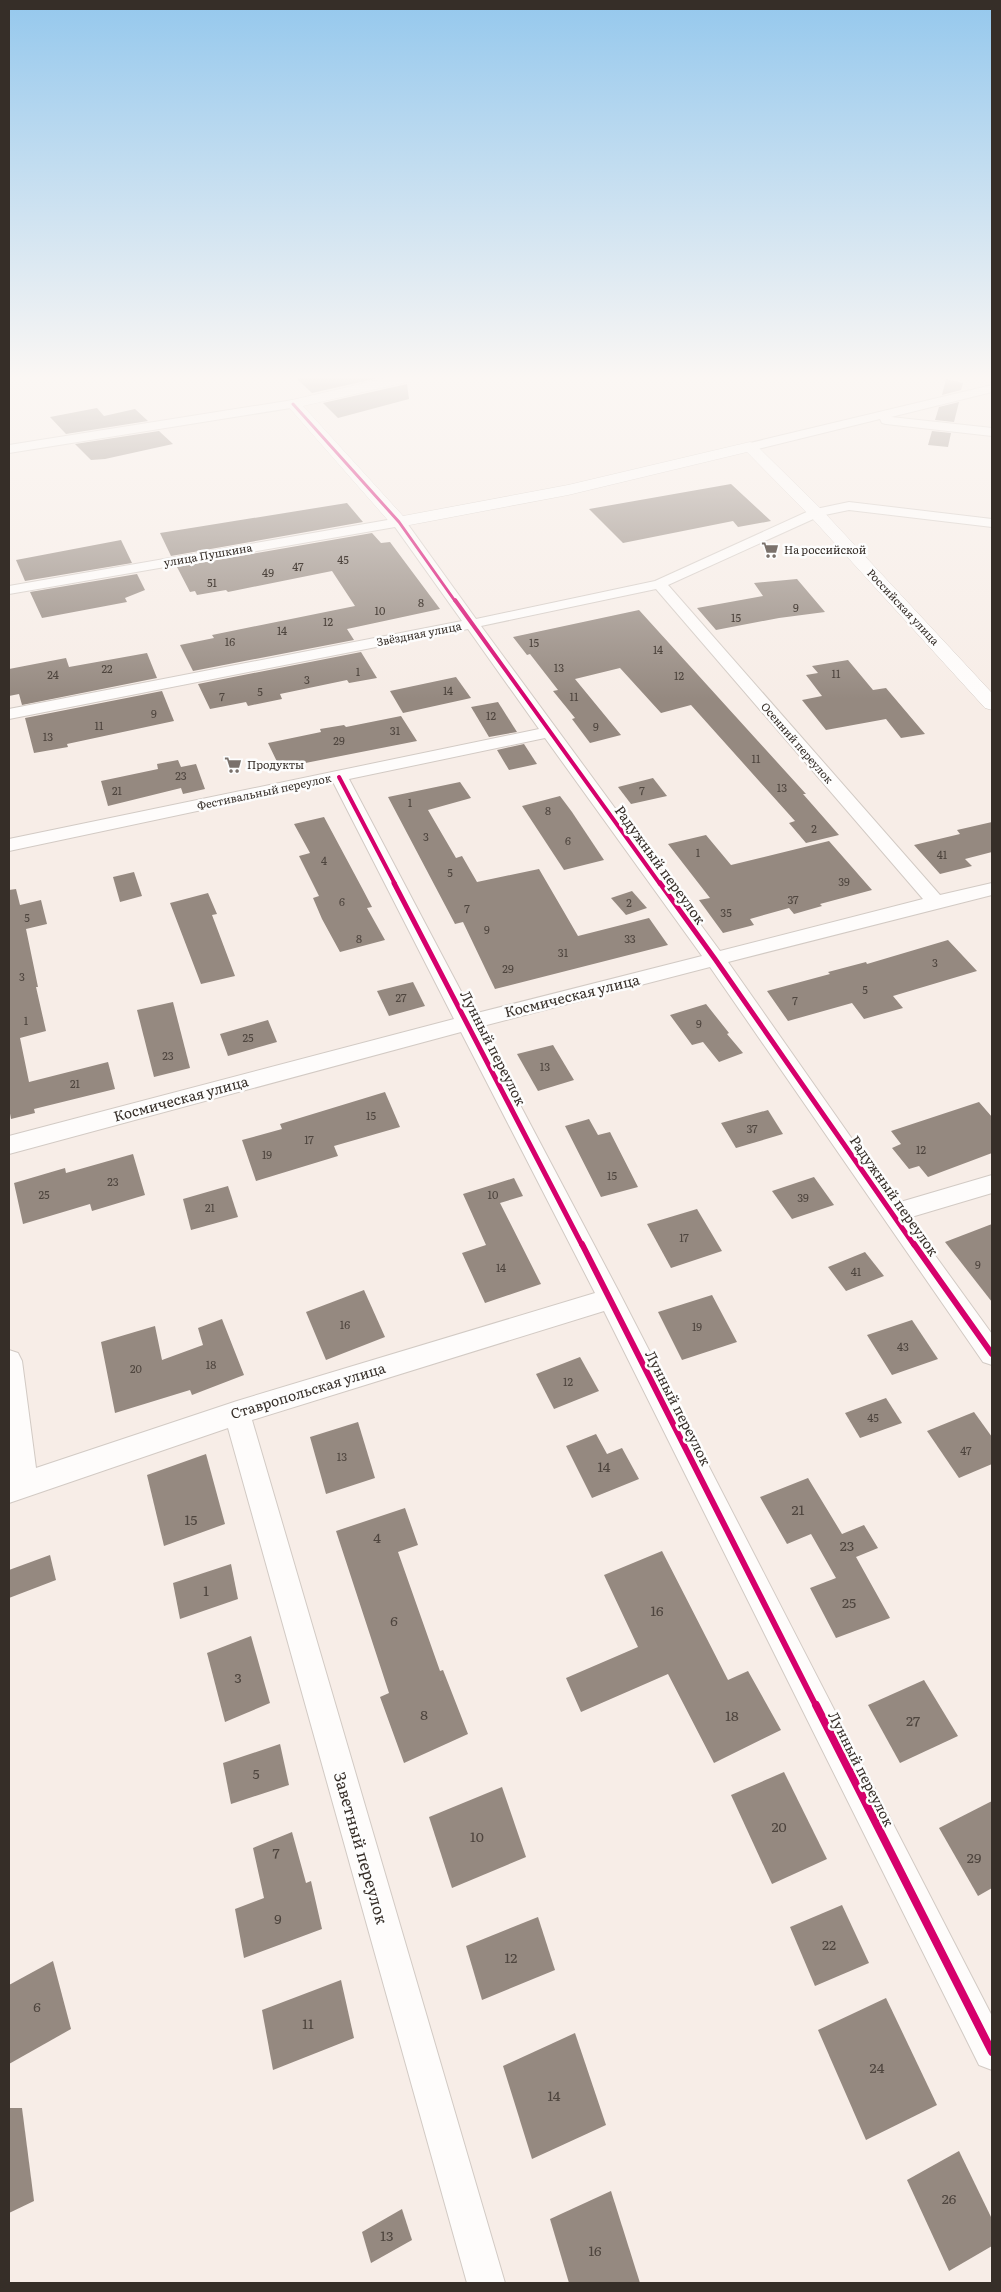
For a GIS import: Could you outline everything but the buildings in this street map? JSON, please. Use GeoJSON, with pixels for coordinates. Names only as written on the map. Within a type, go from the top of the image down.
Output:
{"type":"FeatureCollection","features":[{"type":"Feature","properties":{"kind":"street","name":"Радужный переулок"},"geometry":{"type":"LineString","coordinates":[[366,485],[399,522],[548,732],[715,959],[992,1354]]}},
{"type":"Feature","properties":{"kind":"street","name":"улица Пушкина"},"geometry":{"type":"LineString","coordinates":[[9,590],[399,522],[589,485]]}},
{"type":"Feature","properties":{"kind":"street","name":"Российская улица"},"geometry":{"type":"LineString","coordinates":[[787,485],[992,704]]}},
{"type":"Feature","properties":{"kind":"street","name":"Звёздная улица"},"geometry":{"type":"LineString","coordinates":[[9,714],[471,624],[659,584],[816,514],[849,506],[992,522]]}},
{"type":"Feature","properties":{"kind":"street","name":"Осенний переулок"},"geometry":{"type":"LineString","coordinates":[[659,584],[936,902]]}},
{"type":"Feature","properties":{"kind":"street","name":"Фестивальный переулок"},"geometry":{"type":"LineString","coordinates":[[9,845],[548,732]]}},
{"type":"Feature","properties":{"kind":"street","name":"Лунный переулок"},"geometry":{"type":"LineString","coordinates":[[340,777],[610,1299],[992,2052]]}},
{"type":"Feature","properties":{"kind":"street","name":"Космическая улица"},"geometry":{"type":"LineString","coordinates":[[9,1145],[467,1023],[936,902],[992,890]]}},
{"type":"Feature","properties":{"kind":"street"},"geometry":{"type":"LineString","coordinates":[[892,1214],[992,1184]]}},
{"type":"Feature","properties":{"kind":"street","name":"Ставропольская улица"},"geometry":{"type":"LineString","coordinates":[[16,1487],[237,1413],[610,1299]]}},
{"type":"Feature","properties":{"kind":"street"},"geometry":{"type":"LineString","coordinates":[[9,1361],[16,1487]]}},
{"type":"Feature","properties":{"kind":"street","name":"Заветный переулок"},"geometry":{"type":"LineString","coordinates":[[237,1413],[486,2283]]}},
{"type":"Feature","properties":{"kind":"cycle path"},"geometry":{"type":"LineString","coordinates":[[366,485],[399,522],[549,732],[715,959],[992,1354]]}},
{"type":"Feature","properties":{"kind":"cycle path"},"geometry":{"type":"LineString","coordinates":[[339,777],[610,1299],[992,2052]]}},
{"type":"Feature","properties":{"kind":"place","name":"На российской"},"geometry":{"type":"Point","coordinates":[770,550]}},
{"type":"Feature","properties":{"kind":"place","name":"Продукты"},"geometry":{"type":"Point","coordinates":[233,765]}}]}
